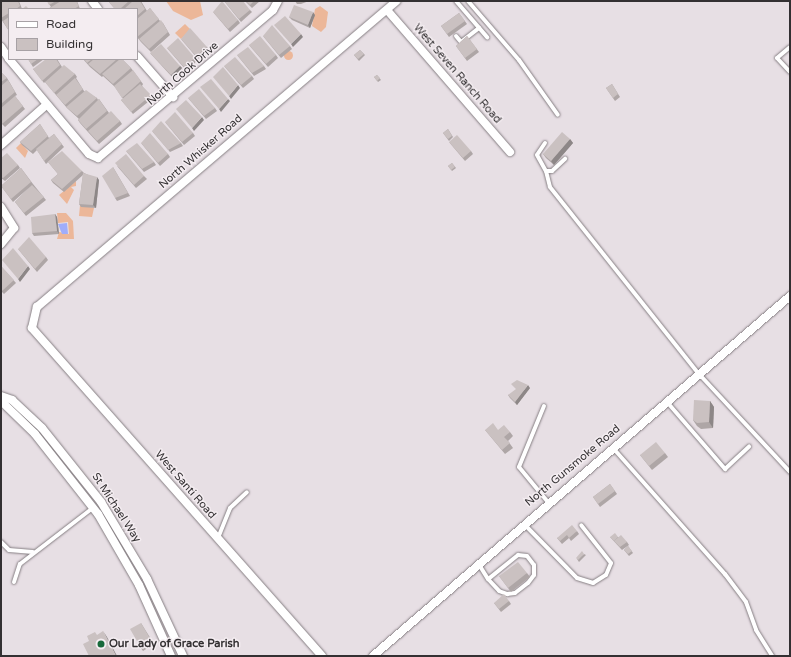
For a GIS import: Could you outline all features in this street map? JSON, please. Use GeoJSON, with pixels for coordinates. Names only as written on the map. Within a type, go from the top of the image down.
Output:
{"type":"FeatureCollection","features":[{"type":"Feature","properties":{"kind":"street","name":"North Cook Drive"},"geometry":{"type":"LineString","coordinates":[[46,105],[88,154],[98,158],[173,97],[278,1]]}},
{"type":"Feature","properties":{"kind":"street","name":"North Whisker Road"},"geometry":{"type":"LineString","coordinates":[[32,328],[37,307],[397,1]]}},
{"type":"Feature","properties":{"kind":"street","name":"West Seven Ranch Road"},"geometry":{"type":"LineString","coordinates":[[387,10],[510,152]]}},
{"type":"Feature","properties":{"kind":"street"},"geometry":{"type":"LineString","coordinates":[[1,46],[8,57]]}},
{"type":"Feature","properties":{"kind":"street"},"geometry":{"type":"LineString","coordinates":[[138,57],[173,97]]}},
{"type":"Feature","properties":{"kind":"street"},"geometry":{"type":"LineString","coordinates":[[1,145],[46,105],[10,60]]}},
{"type":"Feature","properties":{"kind":"street"},"geometry":{"type":"LineString","coordinates":[[1,207],[14,228],[1,244]]}},
{"type":"Feature","properties":{"kind":"street","name":"North Gunsmoke Road"},"geometry":{"type":"LineString","coordinates":[[373,656],[523,523],[790,296]]}},
{"type":"Feature","properties":{"kind":"street","name":"West Santi Road"},"geometry":{"type":"LineString","coordinates":[[32,328],[322,656]]}},
{"type":"Feature","properties":{"kind":"street","name":"St Michael Way"},"geometry":{"type":"LineString","coordinates":[[1,396],[12,400],[42,428],[101,502],[151,588],[183,656]]}},
{"type":"Feature","properties":{"kind":"street","name":"St Michael Way"},"geometry":{"type":"LineString","coordinates":[[1,401],[46,446],[93,507],[143,592],[171,656]]}},
{"type":"Feature","properties":{"kind":"lane"},"geometry":{"type":"LineString","coordinates":[[456,1],[487,37]]}},
{"type":"Feature","properties":{"kind":"lane"},"geometry":{"type":"LineString","coordinates":[[468,1],[519,60],[558,115]]}},
{"type":"Feature","properties":{"kind":"lane"},"geometry":{"type":"LineString","coordinates":[[456,36],[461,42],[480,28]]}},
{"type":"Feature","properties":{"kind":"lane"},"geometry":{"type":"LineString","coordinates":[[790,47],[777,58],[790,72]]}},
{"type":"Feature","properties":{"kind":"lane"},"geometry":{"type":"LineString","coordinates":[[545,143],[537,154],[546,171],[550,187],[699,374],[790,472]]}},
{"type":"Feature","properties":{"kind":"lane"},"geometry":{"type":"LineString","coordinates":[[546,171],[552,171],[565,159]]}},
{"type":"Feature","properties":{"kind":"lane"},"geometry":{"type":"LineString","coordinates":[[667,402],[725,468],[749,447]]}},
{"type":"Feature","properties":{"kind":"lane"},"geometry":{"type":"LineString","coordinates":[[544,406],[519,467],[548,502]]}},
{"type":"Feature","properties":{"kind":"lane"},"geometry":{"type":"LineString","coordinates":[[613,447],[725,574],[746,602],[756,630],[772,656]]}},
{"type":"Feature","properties":{"kind":"lane"},"geometry":{"type":"LineString","coordinates":[[218,538],[230,508],[247,492]]}},
{"type":"Feature","properties":{"kind":"lane"},"geometry":{"type":"LineString","coordinates":[[14,582],[20,564],[101,502]]}},
{"type":"Feature","properties":{"kind":"lane"},"geometry":{"type":"LineString","coordinates":[[523,523],[577,578],[593,583],[606,575],[611,563],[581,524]]}},
{"type":"Feature","properties":{"kind":"lane"},"geometry":{"type":"LineString","coordinates":[[1,542],[9,550],[34,552]]}},
{"type":"Feature","properties":{"kind":"lane"},"geometry":{"type":"LineString","coordinates":[[478,563],[488,579],[499,591],[515,593],[534,575],[534,565],[527,556],[518,555],[488,579]]}},
{"type":"Feature","properties":{"kind":"lane"},"geometry":{"type":"LineString","coordinates":[[143,592],[151,588]]}},
{"type":"Feature","properties":{"kind":"shaded area"},"geometry":{"type":"Polygon","coordinates":[[[166,1],[200,1],[203,15],[191,20],[173,11],[166,1]]]}},
{"type":"Feature","properties":{"kind":"shaded area"},"geometry":{"type":"Polygon","coordinates":[[[320,6],[328,12],[326,27],[321,32],[312,26],[315,9],[320,6]]]}},
{"type":"Feature","properties":{"kind":"shaded area"},"geometry":{"type":"Polygon","coordinates":[[[185,24],[191,30],[181,39],[175,33],[185,24]]]}},
{"type":"Feature","properties":{"kind":"shaded area"},"geometry":{"type":"Polygon","coordinates":[[[288,50],[293,55],[288,60],[283,55],[288,50]]]}},
{"type":"Feature","properties":{"kind":"shaded area"},"geometry":{"type":"Polygon","coordinates":[[[21,143],[28,151],[25,158],[16,148],[21,143]]]}},
{"type":"Feature","properties":{"kind":"shaded area"},"geometry":{"type":"Polygon","coordinates":[[[76,181],[76,186],[71,187],[74,190],[67,204],[59,195],[76,181]]]}},
{"type":"Feature","properties":{"kind":"shaded area"},"geometry":{"type":"Polygon","coordinates":[[[80,205],[94,208],[92,217],[79,216],[80,205]]]}},
{"type":"Feature","properties":{"kind":"shaded area"},"geometry":{"type":"Polygon","coordinates":[[[57,213],[66,213],[73,221],[74,239],[57,239],[59,232],[69,234],[68,222],[58,223],[57,213]]]}},
{"type":"Feature","properties":{"kind":"water"},"geometry":{"type":"Polygon","coordinates":[[[67,223],[68,234],[62,234],[58,224],[67,223]]]}},
{"type":"Feature","properties":{"kind":"building"},"geometry":{"type":"Polygon","coordinates":[[[18,1],[20,6],[17,8],[8,8],[8,14],[1,18],[1,2],[18,1]]]}},
{"type":"Feature","properties":{"kind":"building"},"geometry":{"type":"Polygon","coordinates":[[[47,1],[56,1],[49,5],[47,1]]]}},
{"type":"Feature","properties":{"kind":"building"},"geometry":{"type":"Polygon","coordinates":[[[61,1],[76,1],[79,6],[76,8],[50,8],[61,1]]]}},
{"type":"Feature","properties":{"kind":"building"},"geometry":{"type":"Polygon","coordinates":[[[108,1],[129,1],[121,8],[114,8],[108,1]]]}},
{"type":"Feature","properties":{"kind":"building"},"geometry":{"type":"Polygon","coordinates":[[[133,1],[140,1],[145,9],[138,15],[138,8],[125,8],[133,1]]]}},
{"type":"Feature","properties":{"kind":"building"},"geometry":{"type":"Polygon","coordinates":[[[222,1],[238,20],[228,29],[213,12],[222,1]]]}},
{"type":"Feature","properties":{"kind":"building"},"geometry":{"type":"Polygon","coordinates":[[[224,1],[243,1],[250,10],[239,19],[224,1]]]}},
{"type":"Feature","properties":{"kind":"building"},"geometry":{"type":"Polygon","coordinates":[[[246,1],[254,1],[250,5],[246,1]]]}},
{"type":"Feature","properties":{"kind":"building"},"geometry":{"type":"Polygon","coordinates":[[[294,5],[313,12],[308,25],[289,17],[294,5]]]}},
{"type":"Feature","properties":{"kind":"building"},"geometry":{"type":"Polygon","coordinates":[[[150,8],[159,19],[138,36],[138,18],[150,8]]]}},
{"type":"Feature","properties":{"kind":"building"},"geometry":{"type":"Polygon","coordinates":[[[459,13],[465,21],[447,34],[441,26],[459,13]]]}},
{"type":"Feature","properties":{"kind":"building"},"geometry":{"type":"Polygon","coordinates":[[[285,16],[301,34],[291,44],[274,25],[285,16]]]}},
{"type":"Feature","properties":{"kind":"building"},"geometry":{"type":"Polygon","coordinates":[[[8,18],[8,29],[7,28],[3,21],[8,18]]]}},
{"type":"Feature","properties":{"kind":"building"},"geometry":{"type":"Polygon","coordinates":[[[161,20],[168,32],[149,49],[139,39],[161,20]]]}},
{"type":"Feature","properties":{"kind":"building"},"geometry":{"type":"Polygon","coordinates":[[[272,25],[290,46],[279,55],[263,36],[272,25]]]}},
{"type":"Feature","properties":{"kind":"building"},"geometry":{"type":"Polygon","coordinates":[[[190,28],[207,47],[196,56],[181,39],[190,28]]]}},
{"type":"Feature","properties":{"kind":"building"},"geometry":{"type":"Polygon","coordinates":[[[260,36],[276,55],[266,64],[249,45],[260,36]]]}},
{"type":"Feature","properties":{"kind":"building"},"geometry":{"type":"Polygon","coordinates":[[[467,36],[477,49],[465,58],[456,46],[467,36]]]}},
{"type":"Feature","properties":{"kind":"building"},"geometry":{"type":"Polygon","coordinates":[[[178,38],[195,58],[184,67],[167,48],[178,38]]]}},
{"type":"Feature","properties":{"kind":"building"},"geometry":{"type":"Polygon","coordinates":[[[161,44],[180,66],[171,75],[150,53],[161,44]]]}},
{"type":"Feature","properties":{"kind":"building"},"geometry":{"type":"Polygon","coordinates":[[[248,47],[264,66],[252,73],[237,55],[248,47]]]}},
{"type":"Feature","properties":{"kind":"building"},"geometry":{"type":"Polygon","coordinates":[[[360,50],[364,54],[358,59],[354,55],[360,50]]]}},
{"type":"Feature","properties":{"kind":"building"},"geometry":{"type":"Polygon","coordinates":[[[235,57],[252,76],[241,85],[224,66],[235,57]]]}},
{"type":"Feature","properties":{"kind":"building"},"geometry":{"type":"Polygon","coordinates":[[[29,60],[37,60],[31,64],[29,60]]]}},
{"type":"Feature","properties":{"kind":"building"},"geometry":{"type":"Polygon","coordinates":[[[45,60],[57,60],[60,65],[42,81],[33,69],[45,60]]]}},
{"type":"Feature","properties":{"kind":"building"},"geometry":{"type":"Polygon","coordinates":[[[93,60],[116,60],[100,74],[88,64],[93,60]]]}},
{"type":"Feature","properties":{"kind":"building"},"geometry":{"type":"Polygon","coordinates":[[[119,60],[123,60],[131,68],[113,84],[102,74],[119,60]]]}},
{"type":"Feature","properties":{"kind":"building"},"geometry":{"type":"Polygon","coordinates":[[[64,65],[75,74],[54,93],[45,82],[64,65]]]}},
{"type":"Feature","properties":{"kind":"building"},"geometry":{"type":"Polygon","coordinates":[[[223,67],[238,85],[229,96],[213,77],[223,67]]]}},
{"type":"Feature","properties":{"kind":"building"},"geometry":{"type":"Polygon","coordinates":[[[133,70],[141,81],[122,98],[114,86],[133,70]]]}},
{"type":"Feature","properties":{"kind":"building"},"geometry":{"type":"Polygon","coordinates":[[[1,72],[7,78],[1,82],[1,72]]]}},
{"type":"Feature","properties":{"kind":"building"},"geometry":{"type":"Polygon","coordinates":[[[377,75],[380,78],[377,81],[374,77],[377,75]]]}},
{"type":"Feature","properties":{"kind":"building"},"geometry":{"type":"Polygon","coordinates":[[[75,78],[83,89],[65,105],[56,95],[75,78]]]}},
{"type":"Feature","properties":{"kind":"building"},"geometry":{"type":"Polygon","coordinates":[[[211,79],[228,99],[219,109],[200,87],[211,79]]]}},
{"type":"Feature","properties":{"kind":"building"},"geometry":{"type":"Polygon","coordinates":[[[8,80],[15,92],[1,104],[1,86],[8,80]]]}},
{"type":"Feature","properties":{"kind":"building"},"geometry":{"type":"Polygon","coordinates":[[[140,84],[151,95],[131,112],[121,100],[140,84]]]}},
{"type":"Feature","properties":{"kind":"building"},"geometry":{"type":"Polygon","coordinates":[[[612,84],[618,94],[613,98],[606,88],[612,84]]]}},
{"type":"Feature","properties":{"kind":"building"},"geometry":{"type":"Polygon","coordinates":[[[199,89],[215,108],[204,116],[188,98],[199,89]]]}},
{"type":"Feature","properties":{"kind":"building"},"geometry":{"type":"Polygon","coordinates":[[[86,90],[97,98],[77,116],[66,107],[86,90]]]}},
{"type":"Feature","properties":{"kind":"building"},"geometry":{"type":"Polygon","coordinates":[[[15,96],[23,106],[2,124],[1,108],[15,96]]]}},
{"type":"Feature","properties":{"kind":"building"},"geometry":{"type":"Polygon","coordinates":[[[99,99],[107,111],[86,129],[78,120],[99,99]]]}},
{"type":"Feature","properties":{"kind":"building"},"geometry":{"type":"Polygon","coordinates":[[[186,100],[202,117],[192,128],[176,109],[186,100]]]}},
{"type":"Feature","properties":{"kind":"building"},"geometry":{"type":"Polygon","coordinates":[[[111,111],[120,121],[97,141],[88,131],[111,111]]]}},
{"type":"Feature","properties":{"kind":"building"},"geometry":{"type":"Polygon","coordinates":[[[175,112],[193,133],[182,142],[165,122],[175,112]]]}},
{"type":"Feature","properties":{"kind":"building"},"geometry":{"type":"Polygon","coordinates":[[[161,121],[181,143],[168,150],[152,131],[161,121]]]}},
{"type":"Feature","properties":{"kind":"building"},"geometry":{"type":"Polygon","coordinates":[[[40,124],[48,136],[31,151],[20,142],[40,124]]]}},
{"type":"Feature","properties":{"kind":"building"},"geometry":{"type":"Polygon","coordinates":[[[448,129],[452,136],[448,139],[443,133],[448,129]]]}},
{"type":"Feature","properties":{"kind":"building"},"geometry":{"type":"Polygon","coordinates":[[[562,132],[570,139],[551,161],[543,154],[562,132]]]}},
{"type":"Feature","properties":{"kind":"building"},"geometry":{"type":"Polygon","coordinates":[[[150,133],[168,154],[158,163],[141,143],[150,133]]]}},
{"type":"Feature","properties":{"kind":"building"},"geometry":{"type":"Polygon","coordinates":[[[54,134],[62,144],[44,161],[36,149],[54,134]]]}},
{"type":"Feature","properties":{"kind":"building"},"geometry":{"type":"Polygon","coordinates":[[[457,135],[471,151],[463,158],[449,142],[457,135]]]}},
{"type":"Feature","properties":{"kind":"building"},"geometry":{"type":"Polygon","coordinates":[[[137,143],[154,162],[142,169],[126,151],[137,143]]]}},
{"type":"Feature","properties":{"kind":"building"},"geometry":{"type":"Polygon","coordinates":[[[62,151],[82,171],[62,189],[51,180],[58,174],[48,162],[62,151]]]}},
{"type":"Feature","properties":{"kind":"building"},"geometry":{"type":"Polygon","coordinates":[[[7,153],[18,165],[3,178],[1,177],[1,158],[7,153]]]}},
{"type":"Feature","properties":{"kind":"building"},"geometry":{"type":"Polygon","coordinates":[[[126,154],[144,176],[134,185],[115,163],[126,154]]]}},
{"type":"Feature","properties":{"kind":"building"},"geometry":{"type":"Polygon","coordinates":[[[452,163],[455,167],[451,170],[448,166],[452,163]]]}},
{"type":"Feature","properties":{"kind":"building"},"geometry":{"type":"Polygon","coordinates":[[[113,167],[128,193],[115,198],[102,176],[113,167]]]}},
{"type":"Feature","properties":{"kind":"building"},"geometry":{"type":"Polygon","coordinates":[[[21,168],[31,182],[11,199],[1,186],[21,168]]]}},
{"type":"Feature","properties":{"kind":"building"},"geometry":{"type":"Polygon","coordinates":[[[83,173],[97,177],[93,205],[79,204],[83,173]]]}},
{"type":"Feature","properties":{"kind":"building"},"geometry":{"type":"Polygon","coordinates":[[[32,185],[44,197],[24,213],[15,202],[32,185]]]}},
{"type":"Feature","properties":{"kind":"building"},"geometry":{"type":"Polygon","coordinates":[[[55,214],[57,231],[32,233],[31,217],[55,214]]]}},
{"type":"Feature","properties":{"kind":"building"},"geometry":{"type":"Polygon","coordinates":[[[29,237],[46,257],[35,269],[18,249],[29,237]]]}},
{"type":"Feature","properties":{"kind":"building"},"geometry":{"type":"Polygon","coordinates":[[[13,248],[28,266],[18,279],[2,260],[13,248]]]}},
{"type":"Feature","properties":{"kind":"building"},"geometry":{"type":"Polygon","coordinates":[[[1,266],[14,280],[2,291],[1,290],[1,266]]]}},
{"type":"Feature","properties":{"kind":"building"},"geometry":{"type":"Polygon","coordinates":[[[517,380],[528,385],[515,402],[508,395],[516,389],[511,384],[517,380]]]}},
{"type":"Feature","properties":{"kind":"building"},"geometry":{"type":"Polygon","coordinates":[[[694,400],[710,401],[709,422],[697,423],[693,420],[694,400]]]}},
{"type":"Feature","properties":{"kind":"building"},"geometry":{"type":"Polygon","coordinates":[[[493,423],[498,430],[504,425],[510,432],[504,437],[510,443],[502,450],[485,430],[493,423]]]}},
{"type":"Feature","properties":{"kind":"building"},"geometry":{"type":"Polygon","coordinates":[[[656,442],[665,453],[649,466],[640,455],[656,442]]]}},
{"type":"Feature","properties":{"kind":"building"},"geometry":{"type":"Polygon","coordinates":[[[610,484],[615,491],[598,504],[593,497],[610,484]]]}},
{"type":"Feature","properties":{"kind":"building"},"geometry":{"type":"Polygon","coordinates":[[[572,525],[577,531],[569,538],[567,535],[560,541],[557,538],[572,525]]]}},
{"type":"Feature","properties":{"kind":"building"},"geometry":{"type":"Polygon","coordinates":[[[615,533],[618,537],[614,541],[610,537],[615,533]]]}},
{"type":"Feature","properties":{"kind":"building"},"geometry":{"type":"Polygon","coordinates":[[[621,535],[627,542],[620,547],[614,541],[621,535]]]}},
{"type":"Feature","properties":{"kind":"building"},"geometry":{"type":"Polygon","coordinates":[[[628,546],[632,551],[628,554],[624,550],[628,546]]]}},
{"type":"Feature","properties":{"kind":"building"},"geometry":{"type":"Polygon","coordinates":[[[582,551],[584,554],[578,560],[576,558],[582,551]]]}},
{"type":"Feature","properties":{"kind":"building"},"geometry":{"type":"Polygon","coordinates":[[[518,562],[527,573],[508,588],[499,576],[518,562]]]}},
{"type":"Feature","properties":{"kind":"building"},"geometry":{"type":"Polygon","coordinates":[[[504,594],[509,601],[499,609],[494,603],[504,594]]]}},
{"type":"Feature","properties":{"kind":"building"},"geometry":{"type":"Polygon","coordinates":[[[141,623],[152,642],[141,648],[130,629],[141,623]]]}},
{"type":"Feature","properties":{"kind":"building","name":"Our Lady of Grace Parish"},"geometry":{"type":"Polygon","coordinates":[[[103,631],[116,656],[89,656],[83,644],[89,641],[87,636],[95,632],[97,635],[103,631]]]}},
{"type":"Feature","properties":{"kind":"place","name":"Our Lady of Grace Parish"},"geometry":{"type":"Point","coordinates":[101,644]}}]}
